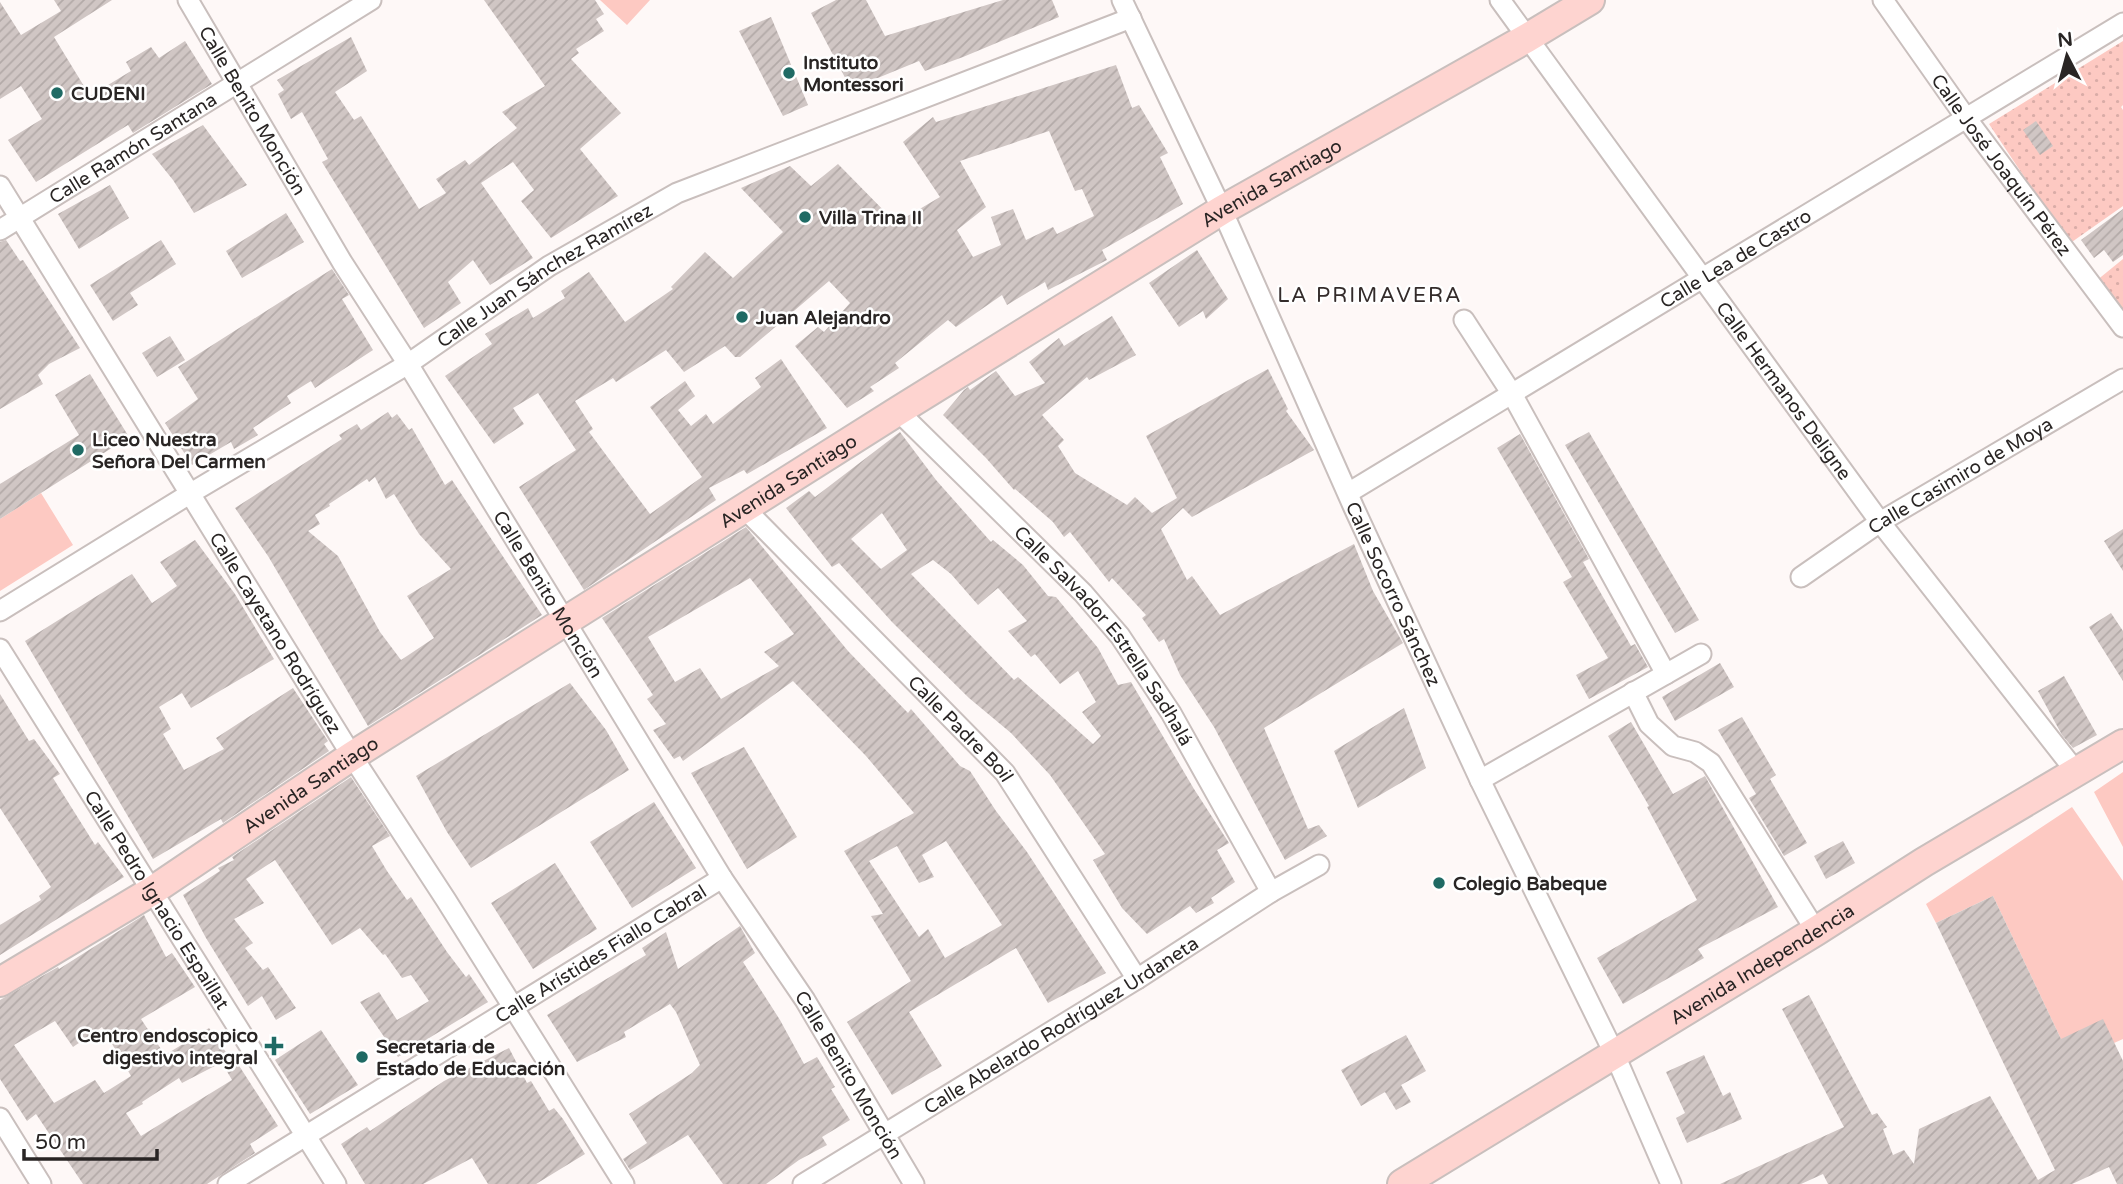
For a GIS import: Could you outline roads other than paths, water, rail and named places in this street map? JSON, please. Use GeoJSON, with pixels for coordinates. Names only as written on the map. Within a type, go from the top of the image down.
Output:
{"type":"FeatureCollection","features":[{"type":"Feature","properties":{"kind":"main road","name":"Avenida Santiago"},"geometry":{"type":"LineString","coordinates":[[0,982],[152,891],[352,756],[1222,210],[1590,0]]}},
{"type":"Feature","properties":{"kind":"main road","name":"Avenida Independencia"},"geometry":{"type":"LineString","coordinates":[[1402,1184],[1924,862],[2123,744]]}},
{"type":"Feature","properties":{"kind":"street","name":"Calle Benito Monción"},"geometry":{"type":"LineString","coordinates":[[188,0],[342,262],[408,364],[722,878],[805,1000],[914,1184]]}},
{"type":"Feature","properties":{"kind":"street","name":"Calle Ramón Santana"},"geometry":{"type":"LineString","coordinates":[[0,230],[371,0]]}},
{"type":"Feature","properties":{"kind":"street","name":"Calle Hermanos Deligne"},"geometry":{"type":"LineString","coordinates":[[1500,0],[1880,522],[2077,773]]}},
{"type":"Feature","properties":{"kind":"street","name":"Calle José Joaquín Pérez"},"geometry":{"type":"LineString","coordinates":[[1883,0],[1966,118],[2123,327]]}},
{"type":"Feature","properties":{"kind":"street","name":"Calle Socorro Sánchez"},"geometry":{"type":"LineString","coordinates":[[1127,9],[1222,210],[1480,780],[1614,1053],[1671,1184]]}},
{"type":"Feature","properties":{"kind":"street","name":"Calle Juan Sánchez Ramírez"},"geometry":{"type":"LineString","coordinates":[[0,611],[408,364],[549,266],[677,193],[1127,9]]}},
{"type":"Feature","properties":{"kind":"street","name":"Calle Lea de Castro"},"geometry":{"type":"LineString","coordinates":[[1348,493],[2123,23]]}},
{"type":"Feature","properties":{"kind":"street","name":"Calle Cayetano Rodríguez"},"geometry":{"type":"LineString","coordinates":[[0,186],[352,756],[624,1184]]}},
{"type":"Feature","properties":{"kind":"street"},"geometry":{"type":"LineString","coordinates":[[1464,320],[1512,394],[1666,674]]}},
{"type":"Feature","properties":{"kind":"street","name":"Calle Casimiro de Moya"},"geometry":{"type":"LineString","coordinates":[[1801,577],[1880,522],[2123,379]]}},
{"type":"Feature","properties":{"kind":"street","name":"Calle Salvador Estrella Sadhalá"},"geometry":{"type":"LineString","coordinates":[[898,411],[1083,593],[1120,636],[1171,713],[1271,892]]}},
{"type":"Feature","properties":{"kind":"street","name":"Calle Padre Boil"},"geometry":{"type":"LineString","coordinates":[[745,509],[1005,773],[1137,979]]}},
{"type":"Feature","properties":{"kind":"street","name":"Calle Pedro Ignacio Espaillat"},"geometry":{"type":"LineString","coordinates":[[0,649],[336,1184]]}},
{"type":"Feature","properties":{"kind":"street"},"geometry":{"type":"LineString","coordinates":[[1480,780],[1701,654]]}},
{"type":"Feature","properties":{"kind":"street"},"geometry":{"type":"LineString","coordinates":[[1633,692],[1650,724],[1673,746],[1695,752],[1711,763],[1816,931]]}},
{"type":"Feature","properties":{"kind":"street","name":"Calle Abelardo Rodríguez Urdaneta"},"geometry":{"type":"LineString","coordinates":[[803,1184],[1137,979],[1271,892],[1319,865]]}},
{"type":"Feature","properties":{"kind":"street","name":"Calle Arístides Fiallo Cabral"},"geometry":{"type":"LineString","coordinates":[[228,1184],[722,878]]}},
{"type":"Feature","properties":{"kind":"street"},"geometry":{"type":"LineString","coordinates":[[0,1118],[41,1184]]}},
{"type":"Feature","properties":{"kind":"place","name":"Instituto Montessori"},"geometry":{"type":"Point","coordinates":[789,73]}},
{"type":"Feature","properties":{"kind":"place","name":"CUDENI"},"geometry":{"type":"Point","coordinates":[57,93]}},
{"type":"Feature","properties":{"kind":"place","name":"Villa Trina II"},"geometry":{"type":"Point","coordinates":[805,217]}},
{"type":"Feature","properties":{"kind":"place","name":"Juan Alejandro"},"geometry":{"type":"Point","coordinates":[742,317]}},
{"type":"Feature","properties":{"kind":"place","name":"Liceo Nuestra Señora Del Carmen"},"geometry":{"type":"Point","coordinates":[78,450]}},
{"type":"Feature","properties":{"kind":"place","name":"Colegio Babeque"},"geometry":{"type":"Point","coordinates":[1439,883]}},
{"type":"Feature","properties":{"kind":"place","name":"Centro endoscopico digestivo integral"},"geometry":{"type":"Point","coordinates":[274,1046]}},
{"type":"Feature","properties":{"kind":"place","name":"Secretaria de Estado de Educación"},"geometry":{"type":"Point","coordinates":[362,1057]}},
{"type":"Feature","properties":{"kind":"district","name":"LA PRIMAVERA"},"geometry":{"type":"Point","coordinates":[1370,295]}}]}
